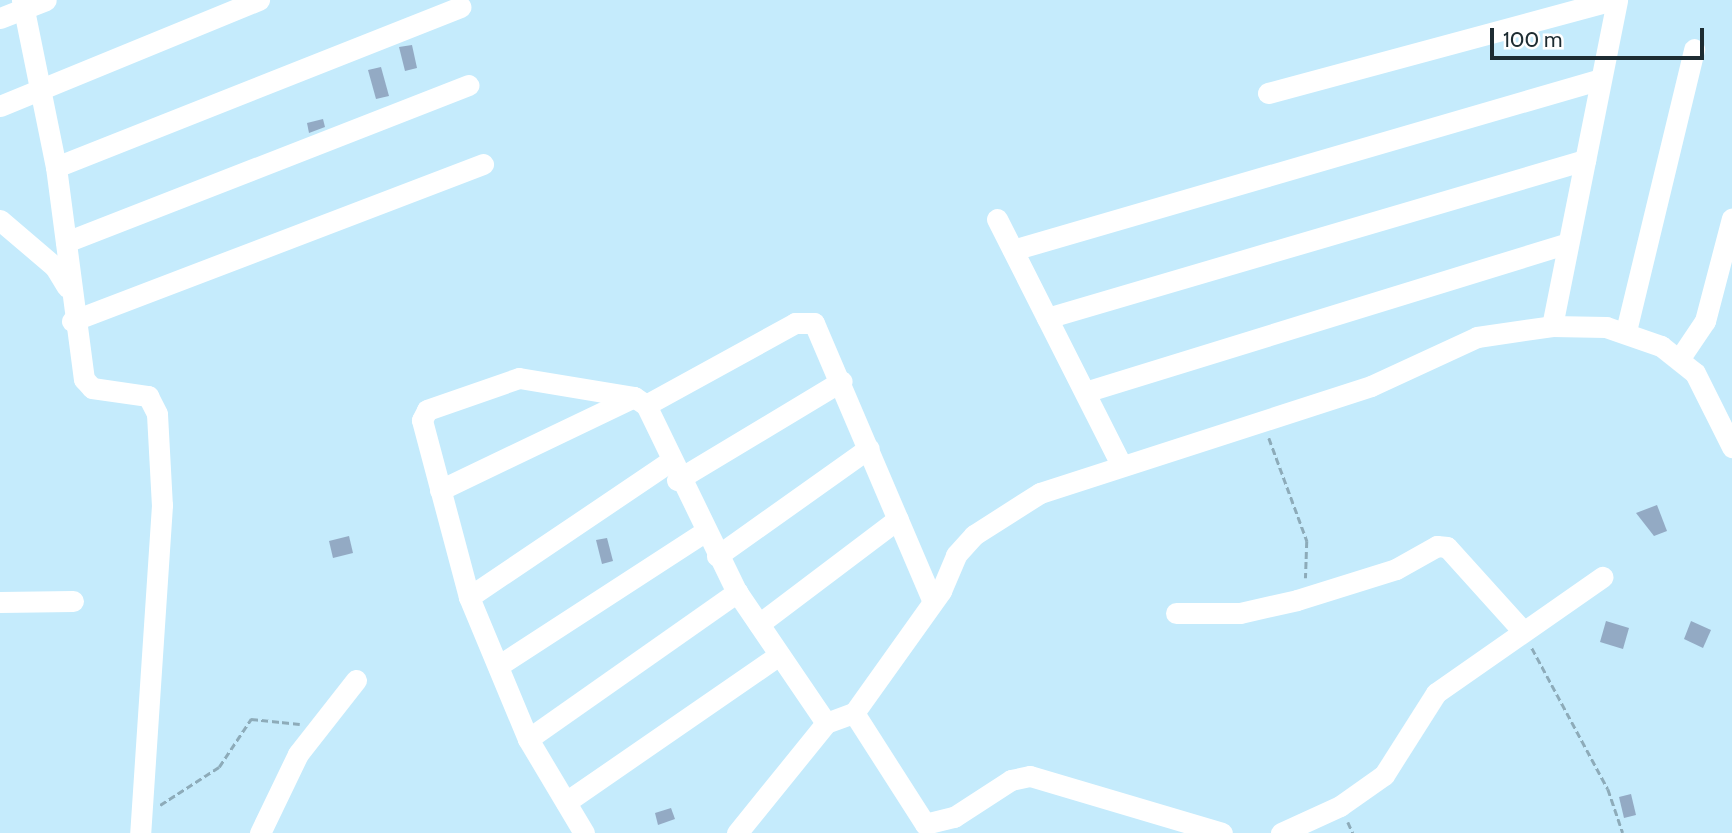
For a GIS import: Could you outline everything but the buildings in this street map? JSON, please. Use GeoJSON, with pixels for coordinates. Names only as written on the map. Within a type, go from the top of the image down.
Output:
{"type":"FeatureCollection","features":[{"type":"Feature","properties":{"kind":"street"},"geometry":{"type":"LineString","coordinates":[[0,18],[23,5],[46,0]]}},
{"type":"Feature","properties":{"kind":"street"},"geometry":{"type":"LineString","coordinates":[[0,106],[259,0]]}},
{"type":"Feature","properties":{"kind":"street"},"geometry":{"type":"LineString","coordinates":[[1268,93],[1615,0],[1552,326]]}},
{"type":"Feature","properties":{"kind":"street"},"geometry":{"type":"LineString","coordinates":[[23,5],[56,167],[66,242],[72,321],[84,379],[92,388],[148,396],[157,414],[162,505],[140,831]]}},
{"type":"Feature","properties":{"kind":"street"},"geometry":{"type":"LineString","coordinates":[[56,167],[460,7]]}},
{"type":"Feature","properties":{"kind":"street"},"geometry":{"type":"LineString","coordinates":[[1626,331],[1695,49]]}},
{"type":"Feature","properties":{"kind":"street"},"geometry":{"type":"LineString","coordinates":[[1013,250],[1601,79]]}},
{"type":"Feature","properties":{"kind":"street"},"geometry":{"type":"LineString","coordinates":[[66,242],[468,85]]}},
{"type":"Feature","properties":{"kind":"street"},"geometry":{"type":"LineString","coordinates":[[1047,318],[1585,160]]}},
{"type":"Feature","properties":{"kind":"street"},"geometry":{"type":"LineString","coordinates":[[72,321],[483,164]]}},
{"type":"Feature","properties":{"kind":"street"},"geometry":{"type":"LineString","coordinates":[[1680,358],[1705,321],[1732,218]]}},
{"type":"Feature","properties":{"kind":"street"},"geometry":{"type":"LineString","coordinates":[[997,219],[1120,462]]}},
{"type":"Feature","properties":{"kind":"street"},"geometry":{"type":"LineString","coordinates":[[0,220],[55,267],[70,292]]}},
{"type":"Feature","properties":{"kind":"street"},"geometry":{"type":"LineString","coordinates":[[1085,391],[1569,243]]}},
{"type":"Feature","properties":{"kind":"street"},"geometry":{"type":"LineString","coordinates":[[440,489],[640,401],[805,321],[820,330],[933,602]]}},
{"type":"Feature","properties":{"kind":"street"},"geometry":{"type":"LineString","coordinates":[[737,833],[826,723],[854,713],[933,602],[974,535],[1040,493],[1120,462],[1262,422],[1371,386],[1476,337],[1552,326],[1626,331],[1680,358],[1695,373],[1732,447]]}},
{"type":"Feature","properties":{"kind":"street"},"geometry":{"type":"LineString","coordinates":[[584,833],[527,738],[469,597],[422,420],[427,410],[519,378],[640,401]]}},
{"type":"Feature","properties":{"kind":"street"},"geometry":{"type":"LineString","coordinates":[[469,597],[674,470],[842,381]]}},
{"type":"Feature","properties":{"kind":"street"},"geometry":{"type":"LineString","coordinates":[[640,401],[704,532],[737,592],[826,723]]}},
{"type":"Feature","properties":{"kind":"street"},"geometry":{"type":"LineString","coordinates":[[718,556],[869,448]]}},
{"type":"Feature","properties":{"kind":"street"},"geometry":{"type":"LineString","coordinates":[[759,624],[898,519]]}},
{"type":"Feature","properties":{"kind":"street"},"geometry":{"type":"LineString","coordinates":[[498,666],[704,532]]}},
{"type":"Feature","properties":{"kind":"street"},"geometry":{"type":"LineString","coordinates":[[1176,613],[1240,613],[1297,600],[1447,547],[1522,630]]}},
{"type":"Feature","properties":{"kind":"street"},"geometry":{"type":"LineString","coordinates":[[1281,833],[1340,806],[1384,775],[1420,709],[1522,630],[1602,578]]}},
{"type":"Feature","properties":{"kind":"street"},"geometry":{"type":"LineString","coordinates":[[527,738],[737,592]]}},
{"type":"Feature","properties":{"kind":"street"},"geometry":{"type":"LineString","coordinates":[[0,602],[73,601]]}},
{"type":"Feature","properties":{"kind":"street"},"geometry":{"type":"LineString","coordinates":[[566,802],[779,655]]}},
{"type":"Feature","properties":{"kind":"street"},"geometry":{"type":"LineString","coordinates":[[260,833],[317,725],[356,680]]}},
{"type":"Feature","properties":{"kind":"street"},"geometry":{"type":"LineString","coordinates":[[854,713],[925,824],[954,817],[1011,780],[1031,776],[1222,833]]}},
{"type":"Feature","properties":{"kind":"path"},"geometry":{"type":"LineString","coordinates":[[1262,422],[1307,541],[1306,578],[1297,600]]}},
{"type":"Feature","properties":{"kind":"path"},"geometry":{"type":"LineString","coordinates":[[1522,630],[1608,789],[1623,833]]}},
{"type":"Feature","properties":{"kind":"path"},"geometry":{"type":"LineString","coordinates":[[140,831],[173,794],[219,767],[251,719],[317,725]]}}]}
